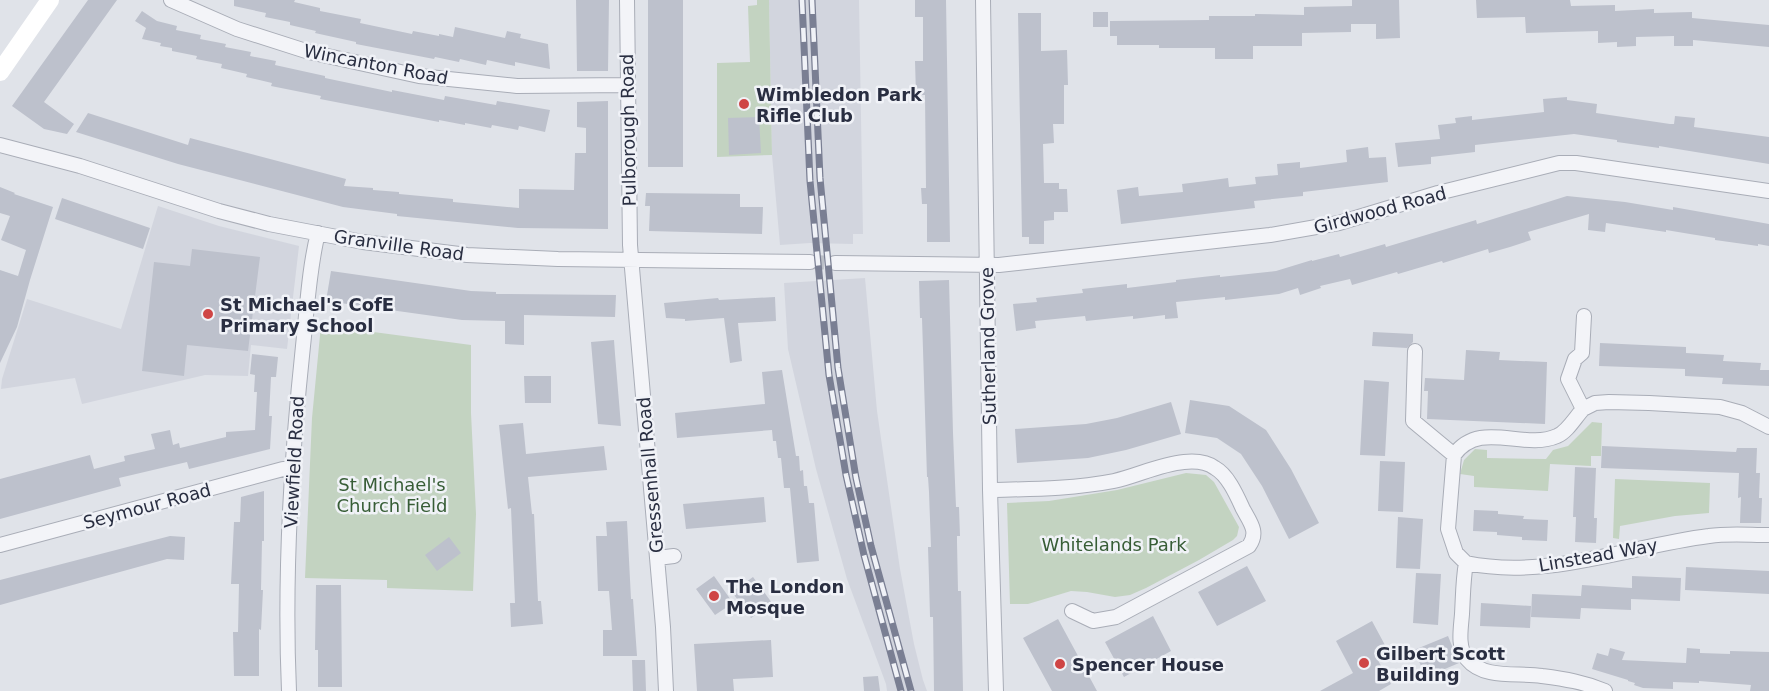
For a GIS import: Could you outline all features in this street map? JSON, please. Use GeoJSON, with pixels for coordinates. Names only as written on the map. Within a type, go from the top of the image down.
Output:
{"type":"FeatureCollection","features":[{"type":"Feature","properties":{"kind":"street"},"geometry":{"type":"LineString","coordinates":[[0,72],[50,0]]}},
{"type":"Feature","properties":{"kind":"street","name":"Wincanton Road"},"geometry":{"type":"LineString","coordinates":[[171,0],[237,29],[309,52],[419,76],[518,86],[627,86]]}},
{"type":"Feature","properties":{"kind":"street","name":"Pulborough Road"},"geometry":{"type":"LineString","coordinates":[[627,0],[631,259]]}},
{"type":"Feature","properties":{"kind":"street","name":"Sutherland Grove"},"geometry":{"type":"LineString","coordinates":[[983,0],[990,490],[996,691]]}},
{"type":"Feature","properties":{"kind":"street","name":"Granville Road"},"geometry":{"type":"LineString","coordinates":[[0,145],[80,166],[219,211],[269,224],[363,242],[467,255],[810,262]]}},
{"type":"Feature","properties":{"kind":"street","name":"Girdwood Road"},"geometry":{"type":"LineString","coordinates":[[987,264],[999,265],[1067,258],[1311,229],[1339,223],[1438,193],[1559,163],[1576,163],[1769,191]]}},
{"type":"Feature","properties":{"kind":"street","name":"Viewfield Road"},"geometry":{"type":"LineString","coordinates":[[289,691],[287,618],[293,469],[299,388],[318,233]]}},
{"type":"Feature","properties":{"kind":"street","name":"Gressenhall Road"},"geometry":{"type":"LineString","coordinates":[[631,259],[666,691]]}},
{"type":"Feature","properties":{"kind":"street"},"geometry":{"type":"LineString","coordinates":[[835,263],[987,264]]}},
{"type":"Feature","properties":{"kind":"street"},"geometry":{"type":"LineString","coordinates":[[1583,409],[1568,379],[1575,359],[1582,353],[1584,316]]}},
{"type":"Feature","properties":{"kind":"street"},"geometry":{"type":"LineString","coordinates":[[1415,351],[1413,421],[1454,455]]}},
{"type":"Feature","properties":{"kind":"street"},"geometry":{"type":"LineString","coordinates":[[1605,691],[1584,683],[1539,675],[1487,671],[1475,666],[1466,658],[1460,639],[1466,563],[1456,553],[1448,529],[1454,455],[1459,448],[1473,439],[1494,437],[1540,440],[1558,436],[1583,409],[1595,403],[1720,407],[1742,413],[1769,427]]}},
{"type":"Feature","properties":{"kind":"street"},"geometry":{"type":"LineString","coordinates":[[990,490],[1064,487],[1113,481],[1187,462],[1201,463],[1216,468],[1225,477],[1240,501],[1254,531],[1254,539],[1250,546],[1116,618],[1094,621],[1072,611]]}},
{"type":"Feature","properties":{"kind":"street","name":"Seymour Road"},"geometry":{"type":"LineString","coordinates":[[0,545],[293,469]]}},
{"type":"Feature","properties":{"kind":"street","name":"Linstead Way"},"geometry":{"type":"LineString","coordinates":[[1466,563],[1484,566],[1541,567],[1711,536],[1769,535]]}},
{"type":"Feature","properties":{"kind":"street"},"geometry":{"type":"LineString","coordinates":[[657,558],[674,556]]}},
{"type":"Feature","properties":{"kind":"shaded area"},"geometry":{"type":"Polygon","coordinates":[[[769,0],[859,0],[863,234],[853,234],[853,244],[780,245],[772,155],[769,0]]]}},
{"type":"Feature","properties":{"kind":"shaded area","name":"St Michael's CofE Primary School"},"geometry":{"type":"Polygon","coordinates":[[[158,206],[219,226],[299,246],[287,349],[251,345],[248,376],[205,375],[82,404],[75,378],[1,389],[2,379],[27,299],[121,329],[158,206]]]}},
{"type":"Feature","properties":{"kind":"shaded area"},"geometry":{"type":"Polygon","coordinates":[[[865,278],[877,411],[900,569],[914,644],[927,691],[887,691],[847,579],[816,469],[788,349],[784,283],[865,278]]]}},
{"type":"Feature","properties":{"kind":"green space","name":"Wimbledon Park Rifle Club"},"geometry":{"type":"Polygon","coordinates":[[[757,0],[769,0],[772,155],[717,157],[717,63],[750,62],[748,6],[757,5],[757,0]]]}},
{"type":"Feature","properties":{"kind":"green space","name":"St Michael's Church Field"},"geometry":{"type":"Polygon","coordinates":[[[321,325],[471,345],[471,413],[476,514],[473,591],[387,588],[387,580],[305,578],[312,418],[321,325]]]}},
{"type":"Feature","properties":{"kind":"green space"},"geometry":{"type":"Polygon","coordinates":[[[1592,422],[1602,423],[1601,456],[1591,456],[1591,466],[1550,464],[1548,491],[1474,487],[1474,476],[1460,474],[1464,460],[1475,449],[1487,450],[1487,458],[1546,459],[1553,450],[1568,446],[1592,422]]]}},
{"type":"Feature","properties":{"kind":"green space","name":"Whitelands Park"},"geometry":{"type":"Polygon","coordinates":[[[1186,473],[1206,475],[1214,482],[1239,527],[1237,536],[1233,540],[1130,595],[1115,597],[1071,591],[1028,604],[1010,604],[1007,503],[1049,501],[1117,490],[1186,473]]]}},
{"type":"Feature","properties":{"kind":"green space"},"geometry":{"type":"Polygon","coordinates":[[[1615,479],[1710,483],[1709,513],[1675,516],[1620,526],[1619,539],[1613,538],[1615,479]]]}},
{"type":"Feature","properties":{"kind":"building"},"geometry":{"type":"Polygon","coordinates":[[[88,0],[117,0],[44,102],[74,124],[67,134],[44,129],[12,106],[88,0]]]}},
{"type":"Feature","properties":{"kind":"building"},"geometry":{"type":"Polygon","coordinates":[[[234,0],[295,0],[294,2],[320,8],[320,11],[361,19],[360,23],[412,34],[413,31],[453,37],[455,27],[505,38],[507,31],[521,34],[520,38],[548,44],[550,69],[515,62],[515,66],[487,60],[486,65],[460,59],[459,62],[435,57],[434,59],[356,44],[356,42],[290,25],[290,22],[265,17],[266,13],[234,6],[234,0]]]}},
{"type":"Feature","properties":{"kind":"building"},"geometry":{"type":"Polygon","coordinates":[[[576,0],[609,0],[608,71],[577,71],[576,0]]]}},
{"type":"Feature","properties":{"kind":"building"},"geometry":{"type":"Polygon","coordinates":[[[648,0],[683,0],[683,167],[648,167],[648,0]]]}},
{"type":"Feature","properties":{"kind":"building"},"geometry":{"type":"Polygon","coordinates":[[[915,0],[946,0],[950,242],[927,242],[927,204],[922,204],[921,188],[926,188],[925,95],[916,95],[915,61],[923,61],[923,17],[915,17],[915,0]]]}},
{"type":"Feature","properties":{"kind":"building"},"geometry":{"type":"Polygon","coordinates":[[[1352,0],[1399,0],[1400,38],[1376,39],[1376,24],[1351,24],[1351,32],[1302,33],[1302,46],[1253,46],[1253,59],[1215,59],[1215,48],[1117,45],[1117,36],[1110,36],[1110,21],[1209,20],[1209,16],[1255,16],[1255,14],[1304,15],[1304,7],[1352,6],[1352,0]]]}},
{"type":"Feature","properties":{"kind":"building"},"geometry":{"type":"Polygon","coordinates":[[[1476,0],[1570,0],[1571,6],[1615,5],[1615,11],[1654,9],[1654,13],[1692,12],[1692,18],[1769,25],[1769,47],[1693,40],[1693,46],[1674,46],[1674,36],[1636,37],[1636,46],[1617,47],[1617,42],[1598,43],[1598,31],[1526,33],[1525,17],[1477,18],[1476,0]]]}},
{"type":"Feature","properties":{"kind":"building"},"geometry":{"type":"Polygon","coordinates":[[[142,11],[157,21],[177,26],[176,30],[201,35],[200,39],[226,44],[225,47],[251,52],[250,56],[276,61],[275,65],[325,76],[325,78],[444,100],[445,96],[496,105],[497,101],[550,110],[545,132],[519,126],[518,130],[492,125],[491,128],[439,120],[439,122],[320,99],[321,96],[271,86],[272,83],[246,77],[247,74],[221,68],[222,64],[196,59],[197,56],[172,51],[172,48],[160,46],[161,43],[142,39],[146,28],[135,21],[142,11]]]}},
{"type":"Feature","properties":{"kind":"building"},"geometry":{"type":"Polygon","coordinates":[[[1093,12],[1108,12],[1108,27],[1093,27],[1093,12]]]}},
{"type":"Feature","properties":{"kind":"building"},"geometry":{"type":"Polygon","coordinates":[[[1018,13],[1041,13],[1041,51],[1067,50],[1068,85],[1064,85],[1064,124],[1053,124],[1054,143],[1043,144],[1044,183],[1059,183],[1059,189],[1067,189],[1068,212],[1054,212],[1054,220],[1044,221],[1044,244],[1029,244],[1029,237],[1022,237],[1018,13]]]}},
{"type":"Feature","properties":{"kind":"building"},"geometry":{"type":"Polygon","coordinates":[[[1567,97],[1567,100],[1597,104],[1596,113],[1670,124],[1674,124],[1675,116],[1695,118],[1694,127],[1769,137],[1769,164],[1574,134],[1475,145],[1475,152],[1431,157],[1431,164],[1398,167],[1395,143],[1440,139],[1438,125],[1456,123],[1455,118],[1472,116],[1472,120],[1544,112],[1543,99],[1567,97]]]}},
{"type":"Feature","properties":{"kind":"building"},"geometry":{"type":"Polygon","coordinates":[[[608,101],[608,229],[518,228],[397,216],[397,214],[343,207],[178,164],[76,132],[88,113],[188,145],[190,138],[346,179],[344,186],[453,199],[453,202],[519,208],[519,189],[574,190],[575,153],[586,153],[586,128],[577,127],[577,102],[608,101]]]}},
{"type":"Feature","properties":{"kind":"building"},"geometry":{"type":"Polygon","coordinates":[[[759,117],[761,153],[729,155],[728,118],[759,117]]]}},
{"type":"Feature","properties":{"kind":"building"},"geometry":{"type":"Polygon","coordinates":[[[1368,147],[1369,158],[1386,157],[1388,182],[1303,192],[1303,196],[1254,201],[1255,208],[1121,224],[1117,190],[1138,187],[1139,196],[1183,192],[1182,184],[1228,178],[1229,187],[1256,184],[1255,177],[1278,175],[1277,164],[1300,162],[1300,168],[1347,162],[1346,150],[1368,147]]]}},
{"type":"Feature","properties":{"kind":"building"},"geometry":{"type":"Polygon","coordinates":[[[0,187],[53,207],[17,327],[0,363],[0,270],[18,276],[26,250],[1,240],[10,216],[0,213],[0,187]]]}},
{"type":"Feature","properties":{"kind":"building"},"geometry":{"type":"Polygon","coordinates":[[[646,193],[740,194],[740,207],[763,207],[762,234],[649,231],[650,206],[645,206],[646,193]]]}},
{"type":"Feature","properties":{"kind":"building"},"geometry":{"type":"Polygon","coordinates":[[[1567,196],[1673,210],[1673,207],[1769,224],[1769,246],[1606,223],[1605,232],[1588,230],[1589,214],[1528,232],[1531,240],[1510,247],[1489,253],[1488,249],[1443,263],[1442,261],[1352,285],[1350,279],[1320,286],[1321,288],[1300,295],[1298,288],[1279,294],[1225,300],[1225,297],[1176,302],[1178,318],[1165,319],[1165,315],[1133,319],[1133,316],[1086,321],[1085,316],[1035,321],[1036,328],[1016,331],[1013,304],[1037,302],[1036,298],[1083,293],[1082,289],[1127,284],[1127,288],[1176,282],[1176,280],[1276,271],[1339,254],[1340,257],[1385,244],[1386,247],[1476,220],[1477,224],[1567,196]]]}},
{"type":"Feature","properties":{"kind":"building"},"geometry":{"type":"Polygon","coordinates":[[[62,198],[150,228],[143,249],[55,219],[62,198]]]}},
{"type":"Feature","properties":{"kind":"building"},"geometry":{"type":"Polygon","coordinates":[[[192,249],[260,257],[248,351],[187,345],[184,376],[142,371],[154,262],[190,266],[192,249]]]}},
{"type":"Feature","properties":{"kind":"building"},"geometry":{"type":"Polygon","coordinates":[[[331,271],[471,291],[496,292],[496,294],[616,295],[615,317],[524,315],[524,345],[505,344],[505,321],[462,320],[326,301],[331,271]]]}},
{"type":"Feature","properties":{"kind":"building"},"geometry":{"type":"Polygon","coordinates":[[[949,280],[956,507],[959,507],[960,536],[957,536],[957,542],[958,591],[961,591],[963,691],[934,691],[933,617],[930,617],[928,547],[931,547],[929,492],[919,281],[949,280]]]}},
{"type":"Feature","properties":{"kind":"building"},"geometry":{"type":"Polygon","coordinates":[[[775,297],[776,321],[738,323],[742,361],[730,363],[724,318],[685,321],[685,319],[666,318],[664,303],[718,298],[719,300],[775,297]]]}},
{"type":"Feature","properties":{"kind":"building"},"geometry":{"type":"Polygon","coordinates":[[[1373,332],[1413,334],[1413,342],[1407,348],[1372,346],[1373,332]]]}},
{"type":"Feature","properties":{"kind":"building"},"geometry":{"type":"Polygon","coordinates":[[[614,340],[621,426],[598,424],[591,342],[614,340]]]}},
{"type":"Feature","properties":{"kind":"building"},"geometry":{"type":"Polygon","coordinates":[[[1600,343],[1686,347],[1686,353],[1724,355],[1723,361],[1761,363],[1760,370],[1769,370],[1769,386],[1722,384],[1723,378],[1685,376],[1685,369],[1599,366],[1600,343]]]}},
{"type":"Feature","properties":{"kind":"building"},"geometry":{"type":"Polygon","coordinates":[[[1466,350],[1500,352],[1499,360],[1547,362],[1545,424],[1427,419],[1428,391],[1424,391],[1425,378],[1464,380],[1466,350]]]}},
{"type":"Feature","properties":{"kind":"building"},"geometry":{"type":"Polygon","coordinates":[[[252,354],[278,357],[276,377],[271,377],[270,449],[189,469],[187,462],[119,478],[121,486],[0,519],[0,479],[90,455],[94,469],[125,461],[124,456],[155,449],[151,434],[170,430],[173,445],[179,443],[180,448],[226,437],[226,432],[255,430],[257,392],[254,392],[255,375],[250,374],[252,354]]]}},
{"type":"Feature","properties":{"kind":"building"},"geometry":{"type":"Polygon","coordinates":[[[782,370],[796,456],[799,456],[800,471],[803,470],[804,486],[807,486],[809,503],[814,503],[819,561],[797,563],[790,488],[784,488],[781,458],[778,458],[772,430],[677,438],[675,413],[765,404],[762,372],[782,370]]]}},
{"type":"Feature","properties":{"kind":"building"},"geometry":{"type":"Polygon","coordinates":[[[524,376],[551,376],[551,403],[525,403],[524,376]]]}},
{"type":"Feature","properties":{"kind":"building"},"geometry":{"type":"Polygon","coordinates":[[[1364,380],[1389,382],[1385,456],[1360,455],[1364,380]]]}},
{"type":"Feature","properties":{"kind":"building"},"geometry":{"type":"Polygon","coordinates":[[[1190,400],[1229,406],[1266,430],[1291,469],[1319,523],[1289,539],[1262,486],[1241,454],[1217,438],[1185,433],[1190,400]]]}},
{"type":"Feature","properties":{"kind":"building"},"geometry":{"type":"Polygon","coordinates":[[[1171,402],[1181,434],[1088,458],[1017,463],[1015,429],[1086,424],[1117,418],[1171,402]]]}},
{"type":"Feature","properties":{"kind":"building"},"geometry":{"type":"Polygon","coordinates":[[[523,423],[526,454],[604,446],[607,470],[528,477],[532,514],[534,514],[538,601],[541,601],[543,624],[511,627],[510,603],[515,603],[511,508],[508,509],[499,425],[523,423]]]}},
{"type":"Feature","properties":{"kind":"building"},"geometry":{"type":"Polygon","coordinates":[[[1602,446],[1736,452],[1737,448],[1757,448],[1756,473],[1760,473],[1759,498],[1762,498],[1761,523],[1740,523],[1739,473],[1601,468],[1602,446]]]}},
{"type":"Feature","properties":{"kind":"building"},"geometry":{"type":"Polygon","coordinates":[[[1380,461],[1405,462],[1403,512],[1378,511],[1380,461]]]}},
{"type":"Feature","properties":{"kind":"building"},"geometry":{"type":"Polygon","coordinates":[[[1575,467],[1596,468],[1594,518],[1597,518],[1596,543],[1575,542],[1576,517],[1573,517],[1575,467]]]}},
{"type":"Feature","properties":{"kind":"building"},"geometry":{"type":"Polygon","coordinates":[[[264,491],[259,676],[234,676],[233,632],[238,632],[239,584],[231,584],[234,522],[240,522],[241,497],[264,491]]]}},
{"type":"Feature","properties":{"kind":"building"},"geometry":{"type":"Polygon","coordinates":[[[764,497],[766,522],[686,529],[683,504],[764,497]]]}},
{"type":"Feature","properties":{"kind":"building"},"geometry":{"type":"Polygon","coordinates":[[[1474,510],[1498,511],[1498,514],[1524,516],[1523,519],[1548,520],[1547,541],[1522,540],[1522,537],[1497,535],[1497,532],[1473,531],[1474,510]]]}},
{"type":"Feature","properties":{"kind":"building"},"geometry":{"type":"Polygon","coordinates":[[[1398,517],[1423,519],[1420,569],[1396,568],[1398,517]]]}},
{"type":"Feature","properties":{"kind":"building"},"geometry":{"type":"Polygon","coordinates":[[[627,521],[637,656],[603,656],[603,630],[612,630],[609,591],[598,591],[596,536],[607,536],[606,522],[627,521]]]}},
{"type":"Feature","properties":{"kind":"building"},"geometry":{"type":"Polygon","coordinates":[[[170,536],[185,537],[184,560],[167,559],[0,605],[0,580],[170,536]]]}},
{"type":"Feature","properties":{"kind":"building"},"geometry":{"type":"Polygon","coordinates":[[[449,537],[461,553],[437,571],[425,555],[449,537]]]}},
{"type":"Feature","properties":{"kind":"building"},"geometry":{"type":"Polygon","coordinates":[[[1247,566],[1266,601],[1217,626],[1198,592],[1247,566]]]}},
{"type":"Feature","properties":{"kind":"building"},"geometry":{"type":"Polygon","coordinates":[[[1686,567],[1769,571],[1769,594],[1685,590],[1686,567]]]}},
{"type":"Feature","properties":{"kind":"building"},"geometry":{"type":"Polygon","coordinates":[[[1416,573],[1441,574],[1438,625],[1413,623],[1416,573]]]}},
{"type":"Feature","properties":{"kind":"building","name":"The London Mosque"},"geometry":{"type":"Polygon","coordinates":[[[714,576],[733,603],[715,615],[696,589],[714,576]]]}},
{"type":"Feature","properties":{"kind":"building"},"geometry":{"type":"Polygon","coordinates":[[[1632,576],[1681,578],[1680,601],[1631,599],[1631,610],[1581,608],[1580,619],[1531,617],[1532,594],[1581,596],[1582,585],[1632,588],[1632,576]]]}},
{"type":"Feature","properties":{"kind":"building"},"geometry":{"type":"Polygon","coordinates":[[[753,577],[772,603],[751,618],[732,592],[753,577]]]}},
{"type":"Feature","properties":{"kind":"building"},"geometry":{"type":"Polygon","coordinates":[[[316,585],[341,585],[342,687],[318,687],[318,650],[315,650],[316,585]]]}},
{"type":"Feature","properties":{"kind":"building"},"geometry":{"type":"Polygon","coordinates":[[[1481,603],[1531,606],[1530,628],[1480,626],[1481,603]]]}},
{"type":"Feature","properties":{"kind":"building"},"geometry":{"type":"Polygon","coordinates":[[[1153,616],[1171,651],[1124,677],[1105,642],[1153,616]]]}},
{"type":"Feature","properties":{"kind":"building","name":"Spencer House"},"geometry":{"type":"Polygon","coordinates":[[[1058,619],[1097,691],[1052,691],[1023,638],[1058,619]]]}},
{"type":"Feature","properties":{"kind":"building","name":"Gilbert Scott Building"},"geometry":{"type":"Polygon","coordinates":[[[1372,621],[1386,647],[1374,653],[1391,684],[1379,691],[1320,691],[1353,673],[1336,641],[1372,621]]]}},
{"type":"Feature","properties":{"kind":"building"},"geometry":{"type":"Polygon","coordinates":[[[1448,636],[1459,663],[1426,677],[1414,650],[1448,636]]]}},
{"type":"Feature","properties":{"kind":"building"},"geometry":{"type":"Polygon","coordinates":[[[771,640],[773,677],[733,679],[734,691],[697,691],[694,644],[771,640]]]}},
{"type":"Feature","properties":{"kind":"building"},"geometry":{"type":"Polygon","coordinates":[[[1610,648],[1625,652],[1622,660],[1686,663],[1687,648],[1700,649],[1700,653],[1769,652],[1769,691],[1750,691],[1751,685],[1699,681],[1699,683],[1673,682],[1673,689],[1643,688],[1628,680],[1592,669],[1597,653],[1608,656],[1610,648]]]}},
{"type":"Feature","properties":{"kind":"building"},"geometry":{"type":"Polygon","coordinates":[[[632,660],[645,660],[646,691],[633,691],[632,660]]]}},
{"type":"Feature","properties":{"kind":"building"},"geometry":{"type":"Polygon","coordinates":[[[878,676],[880,691],[864,691],[863,677],[878,676]]]}},
{"type":"Feature","properties":{"kind":"tunnel"},"geometry":{"type":"LineString","coordinates":[[810,262],[835,263]]}},
{"type":"Feature","properties":{"kind":"railway"},"geometry":{"type":"LineString","coordinates":[[802,0],[810,181],[829,375],[846,475],[864,555],[901,691]]}},
{"type":"Feature","properties":{"kind":"railway"},"geometry":{"type":"LineString","coordinates":[[812,0],[820,178],[838,368],[856,478],[871,546],[911,691]]}},
{"type":"Feature","properties":{"kind":"place","name":"Wimbledon Park Rifle Club"},"geometry":{"type":"Point","coordinates":[744,104]}},
{"type":"Feature","properties":{"kind":"place","name":"St Michael's CofE Primary School"},"geometry":{"type":"Point","coordinates":[208,314]}},
{"type":"Feature","properties":{"kind":"place","name":"The London Mosque"},"geometry":{"type":"Point","coordinates":[714,596]}},
{"type":"Feature","properties":{"kind":"place","name":"Gilbert Scott Building"},"geometry":{"type":"Point","coordinates":[1364,663]}},
{"type":"Feature","properties":{"kind":"place","name":"Spencer House"},"geometry":{"type":"Point","coordinates":[1060,664]}}]}
